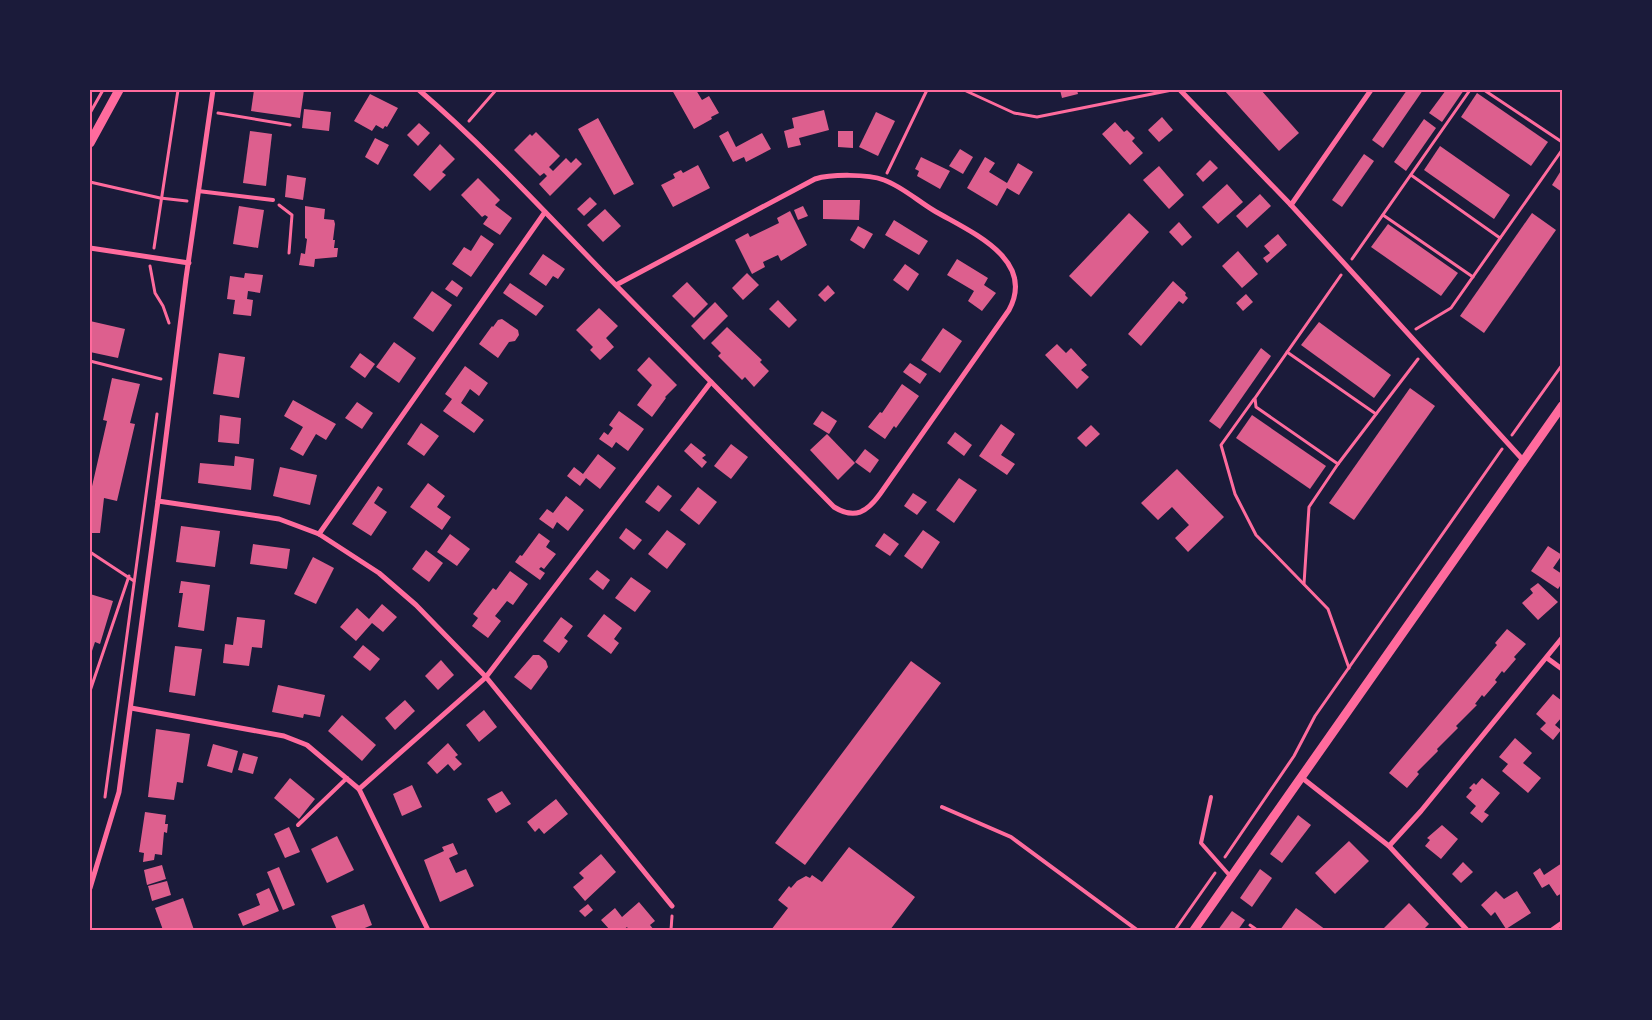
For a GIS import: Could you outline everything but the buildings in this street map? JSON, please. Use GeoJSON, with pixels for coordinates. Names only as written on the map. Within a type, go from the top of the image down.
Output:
{"type":"FeatureCollection","features":[{"type":"Feature","properties":{"kind":"street"},"geometry":{"type":"LineString","coordinates":[[90,143],[119,90]]}},
{"type":"Feature","properties":{"kind":"street"},"geometry":{"type":"LineString","coordinates":[[90,888],[119,792],[196,202],[213,90]]}},
{"type":"Feature","properties":{"kind":"street"},"geometry":{"type":"LineString","coordinates":[[419,90],[463,128],[616,285],[834,507],[851,515],[862,513],[871,506],[1009,310],[1015,299],[1017,286],[1013,270],[997,249],[884,180],[834,175],[815,179],[616,285]]}},
{"type":"Feature","properties":{"kind":"street"},"geometry":{"type":"LineString","coordinates":[[1180,90],[1291,205],[1422,352],[1524,461]]}},
{"type":"Feature","properties":{"kind":"street"},"geometry":{"type":"LineString","coordinates":[[1291,205],[1372,90]]}},
{"type":"Feature","properties":{"kind":"street"},"geometry":{"type":"LineString","coordinates":[[319,534],[545,212]]}},
{"type":"Feature","properties":{"kind":"street"},"geometry":{"type":"LineString","coordinates":[[90,248],[189,262]]}},
{"type":"Feature","properties":{"kind":"street"},"geometry":{"type":"LineString","coordinates":[[359,789],[486,677],[711,382]]}},
{"type":"Feature","properties":{"kind":"street"},"geometry":{"type":"LineString","coordinates":[[1194,930],[1562,406]]}},
{"type":"Feature","properties":{"kind":"street"},"geometry":{"type":"LineString","coordinates":[[158,501],[279,519],[319,534],[379,574],[416,605],[486,677],[672,906]]}},
{"type":"Feature","properties":{"kind":"street"},"geometry":{"type":"LineString","coordinates":[[1388,846],[1421,811],[1562,638]]}},
{"type":"Feature","properties":{"kind":"street"},"geometry":{"type":"LineString","coordinates":[[1547,658],[1562,669]]}},
{"type":"Feature","properties":{"kind":"street"},"geometry":{"type":"LineString","coordinates":[[131,708],[295,739],[307,745],[359,789],[428,930]]}},
{"type":"Feature","properties":{"kind":"street"},"geometry":{"type":"LineString","coordinates":[[1300,777],[1388,846],[1467,930]]}},
{"type":"Feature","properties":{"kind":"street"},"geometry":{"type":"LineString","coordinates":[[1552,930],[1562,923]]}},
{"type":"Feature","properties":{"kind":"lane"},"geometry":{"type":"LineString","coordinates":[[198,191],[273,200]]}},
{"type":"Feature","properties":{"kind":"lane"},"geometry":{"type":"LineString","coordinates":[[298,825],[346,778]]}},
{"type":"Feature","properties":{"kind":"lane"},"geometry":{"type":"LineString","coordinates":[[1212,798],[1201,843],[1232,877]]}},
{"type":"Feature","properties":{"kind":"lane"},"geometry":{"type":"LineString","coordinates":[[942,807],[1011,837],[1137,930]]}},
{"type":"Feature","properties":{"kind":"path"},"geometry":{"type":"LineString","coordinates":[[90,113],[103,90]]}},
{"type":"Feature","properties":{"kind":"path"},"geometry":{"type":"LineString","coordinates":[[168,331],[169,321],[152,281],[152,257],[178,90]]}},
{"type":"Feature","properties":{"kind":"path"},"geometry":{"type":"LineString","coordinates":[[463,128],[496,90]]}},
{"type":"Feature","properties":{"kind":"path"},"geometry":{"type":"LineString","coordinates":[[884,180],[928,90]]}},
{"type":"Feature","properties":{"kind":"path"},"geometry":{"type":"LineString","coordinates":[[964,90],[1014,113],[1037,117],[1172,90]]}},
{"type":"Feature","properties":{"kind":"path"},"geometry":{"type":"LineString","coordinates":[[1349,668],[1328,609],[1256,535],[1235,494],[1221,445],[1470,90]]}},
{"type":"Feature","properties":{"kind":"path"},"geometry":{"type":"LineString","coordinates":[[1484,90],[1562,142]]}},
{"type":"Feature","properties":{"kind":"path"},"geometry":{"type":"LineString","coordinates":[[210,111],[290,125]]}},
{"type":"Feature","properties":{"kind":"path"},"geometry":{"type":"LineString","coordinates":[[1407,335],[1451,308],[1562,150]]}},
{"type":"Feature","properties":{"kind":"path"},"geometry":{"type":"LineString","coordinates":[[1411,175],[1500,238]]}},
{"type":"Feature","properties":{"kind":"path"},"geometry":{"type":"LineString","coordinates":[[90,182],[160,198],[196,202]]}},
{"type":"Feature","properties":{"kind":"path"},"geometry":{"type":"LineString","coordinates":[[273,200],[292,215],[289,253]]}},
{"type":"Feature","properties":{"kind":"path"},"geometry":{"type":"LineString","coordinates":[[1383,215],[1473,276]]}},
{"type":"Feature","properties":{"kind":"path"},"geometry":{"type":"LineString","coordinates":[[1287,352],[1376,414]]}},
{"type":"Feature","properties":{"kind":"path"},"geometry":{"type":"LineString","coordinates":[[1304,584],[1309,507],[1338,464],[1422,352]]}},
{"type":"Feature","properties":{"kind":"path"},"geometry":{"type":"LineString","coordinates":[[90,361],[162,379]]}},
{"type":"Feature","properties":{"kind":"path"},"geometry":{"type":"LineString","coordinates":[[1175,930],[1294,756],[1315,716],[1562,365]]}},
{"type":"Feature","properties":{"kind":"path"},"geometry":{"type":"LineString","coordinates":[[160,389],[163,370]]}},
{"type":"Feature","properties":{"kind":"path"},"geometry":{"type":"LineString","coordinates":[[1255,398],[1256,407],[1338,464]]}},
{"type":"Feature","properties":{"kind":"path"},"geometry":{"type":"LineString","coordinates":[[103,807],[158,408]]}},
{"type":"Feature","properties":{"kind":"path"},"geometry":{"type":"LineString","coordinates":[[90,552],[135,581]]}},
{"type":"Feature","properties":{"kind":"path"},"geometry":{"type":"LineString","coordinates":[[90,691],[129,576]]}},
{"type":"Feature","properties":{"kind":"path"},"geometry":{"type":"LineString","coordinates":[[671,930],[672,906]]}},
{"type":"Feature","properties":{"kind":"path"},"geometry":{"type":"LineString","coordinates":[[1250,924],[1257,930]]}}]}
